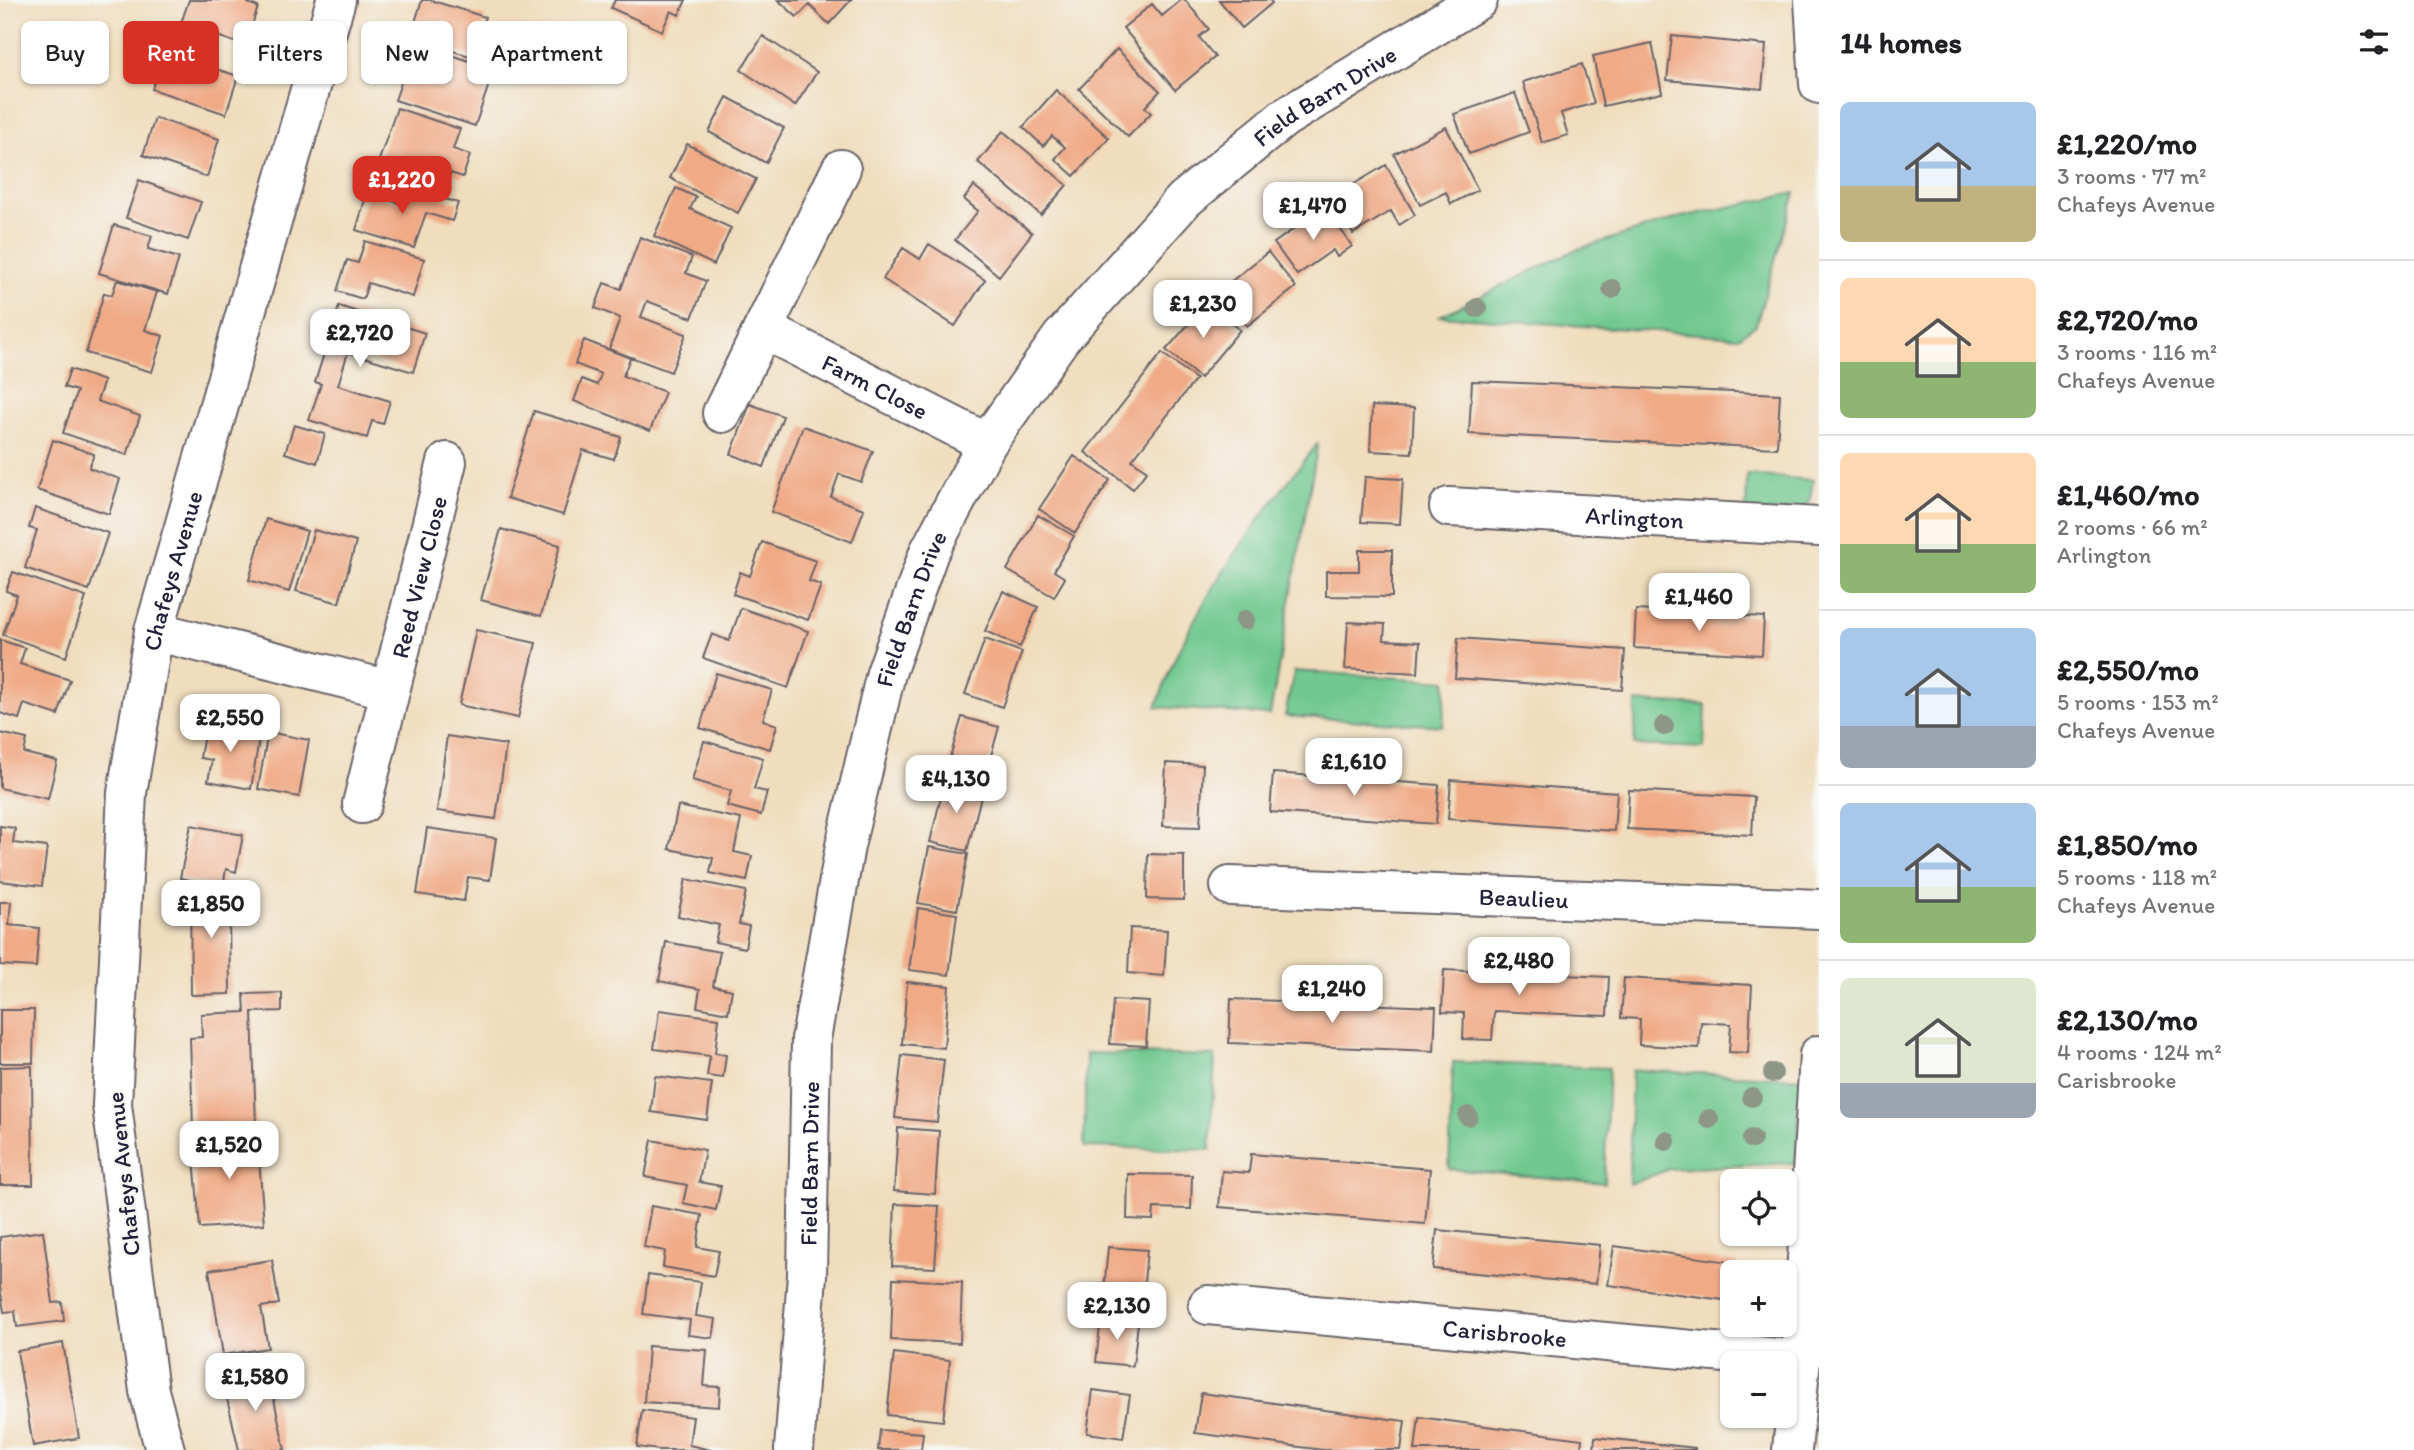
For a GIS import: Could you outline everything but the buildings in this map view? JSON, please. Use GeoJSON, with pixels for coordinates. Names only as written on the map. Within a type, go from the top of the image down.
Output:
{"type":"FeatureCollection","features":[{"type":"Feature","properties":{"kind":"street","name":"Chafeys Avenue"},"geometry":{"type":"LineString","coordinates":[[165,1450],[149,1391],[112,1105],[127,793],[153,631],[337,0]]}},
{"type":"Feature","properties":{"kind":"street","name":"Field Barn Drive"},"geometry":{"type":"LineString","coordinates":[[794,1450],[807,1275],[811,1039],[845,846],[886,673],[929,552],[987,443],[1061,338],[1184,200],[1284,118],[1478,0]]}},
{"type":"Feature","properties":{"kind":"street"},"geometry":{"type":"LineString","coordinates":[[1814,0],[1819,84]]}},
{"type":"Feature","properties":{"kind":"street"},"geometry":{"type":"LineString","coordinates":[[722,413],[841,169]]}},
{"type":"Feature","properties":{"kind":"street","name":"Farm Close"},"geometry":{"type":"LineString","coordinates":[[763,330],[987,443]]}},
{"type":"Feature","properties":{"kind":"street","name":"Reed View Close"},"geometry":{"type":"LineString","coordinates":[[362,804],[447,462]]}},
{"type":"Feature","properties":{"kind":"street","name":"Arlington"},"geometry":{"type":"LineString","coordinates":[[1449,507],[1819,527]]}},
{"type":"Feature","properties":{"kind":"street","name":"Reed View Close"},"geometry":{"type":"LineString","coordinates":[[153,631],[390,690]]}},
{"type":"Feature","properties":{"kind":"street","name":"Beaulieu"},"geometry":{"type":"LineString","coordinates":[[1230,886],[1819,909]]}},
{"type":"Feature","properties":{"kind":"street"},"geometry":{"type":"LineString","coordinates":[[1792,1450],[1801,1360],[1819,1055]]}},
{"type":"Feature","properties":{"kind":"street","name":"Carisbrooke"},"geometry":{"type":"LineString","coordinates":[[1208,1305],[1801,1360]]}},
{"type":"Feature","properties":{"kind":"green space"},"geometry":{"type":"Polygon","coordinates":[[[1795,193],[1756,325],[1739,337],[1440,316],[1575,250],[1681,217],[1795,193]]]}},
{"type":"Feature","properties":{"kind":"green space"},"geometry":{"type":"Polygon","coordinates":[[[1318,443],[1270,715],[1156,707],[1192,624],[1224,570],[1318,443]]]}},
{"type":"Feature","properties":{"kind":"green space"},"geometry":{"type":"Polygon","coordinates":[[[1747,475],[1813,480],[1810,500],[1801,510],[1746,513],[1747,475]]]}},
{"type":"Feature","properties":{"kind":"green space"},"geometry":{"type":"Polygon","coordinates":[[[1294,671],[1446,681],[1443,726],[1285,716],[1294,671]]]}},
{"type":"Feature","properties":{"kind":"green space"},"geometry":{"type":"Polygon","coordinates":[[[1636,702],[1706,705],[1704,748],[1634,745],[1636,702]]]}},
{"type":"Feature","properties":{"kind":"green space"},"geometry":{"type":"Polygon","coordinates":[[[1086,1053],[1215,1056],[1210,1150],[1084,1147],[1086,1053]]]}},
{"type":"Feature","properties":{"kind":"green space"},"geometry":{"type":"Polygon","coordinates":[[[1453,1062],[1609,1068],[1604,1183],[1449,1169],[1453,1062]]]}},
{"type":"Feature","properties":{"kind":"green space"},"geometry":{"type":"Polygon","coordinates":[[[1632,1070],[1801,1078],[1797,1163],[1670,1169],[1629,1184],[1632,1070]]]}}]}
